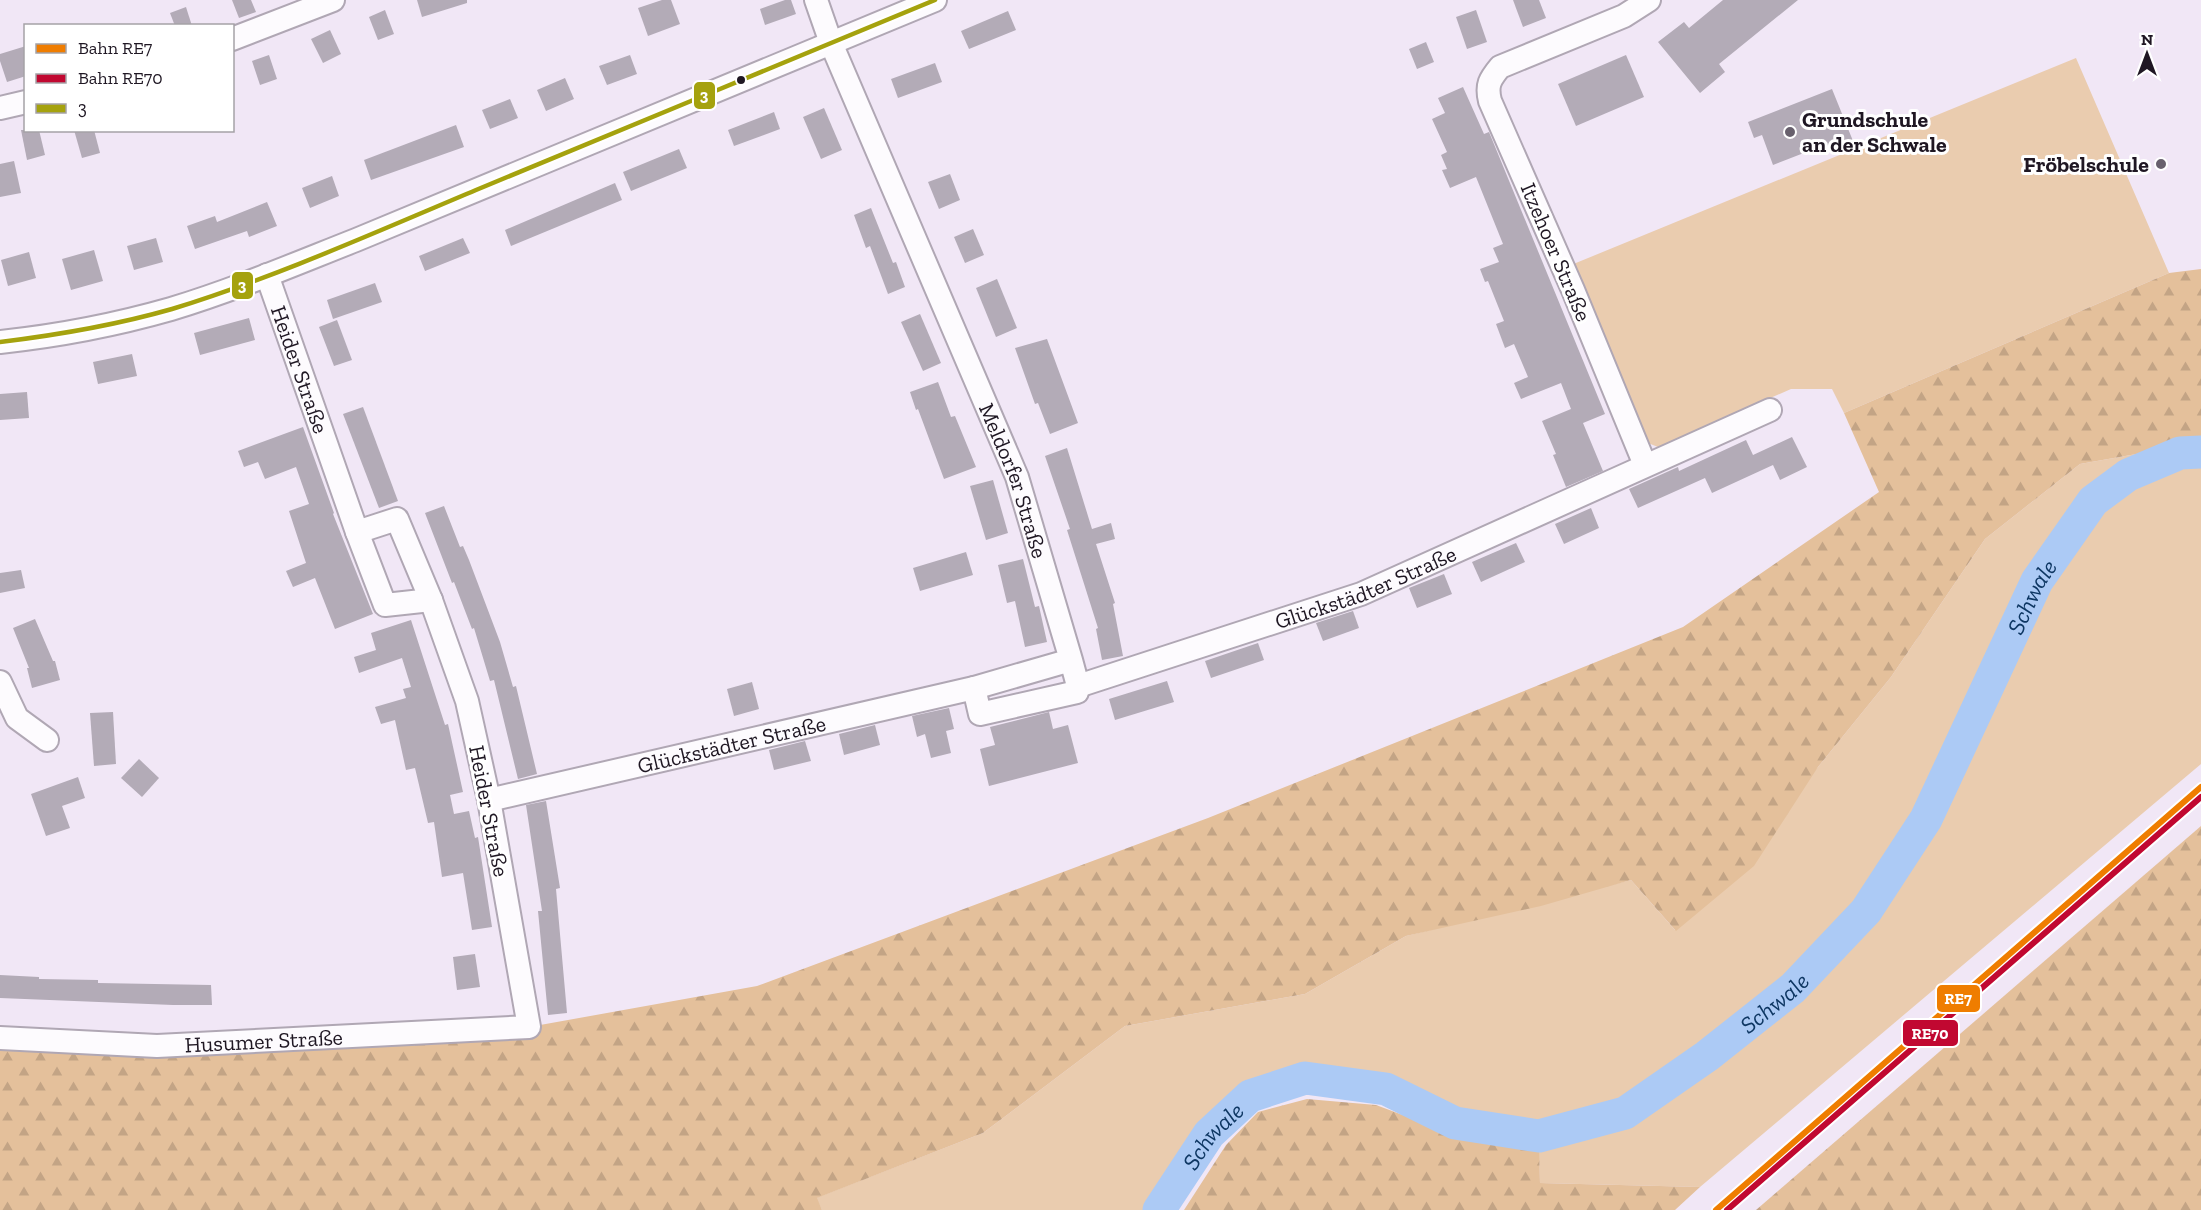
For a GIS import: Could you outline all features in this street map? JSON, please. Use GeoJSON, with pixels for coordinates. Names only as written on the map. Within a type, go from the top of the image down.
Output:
{"type":"FeatureCollection","features":[{"type":"Feature","properties":{"kind":"street"},"geometry":{"type":"LineString","coordinates":[[234,38],[333,0]]}},
{"type":"Feature","properties":{"kind":"street","name":"Meldorfer Straße"},"geometry":{"type":"LineString","coordinates":[[816,0],[831,43],[1017,477],[1071,660]]}},
{"type":"Feature","properties":{"kind":"street"},"geometry":{"type":"LineString","coordinates":[[0,342],[46,337],[171,309],[267,275],[367,236],[935,0]]}},
{"type":"Feature","properties":{"kind":"street","name":"Itzehoer Straße"},"geometry":{"type":"LineString","coordinates":[[1645,465],[1487,90],[1489,80],[1500,67],[1624,16],[1649,0]]}},
{"type":"Feature","properties":{"kind":"street"},"geometry":{"type":"LineString","coordinates":[[0,108],[24,102]]}},
{"type":"Feature","properties":{"kind":"street","name":"Heider Straße"},"geometry":{"type":"LineString","coordinates":[[267,275],[357,532],[386,605],[431,600]]}},
{"type":"Feature","properties":{"kind":"street"},"geometry":{"type":"LineString","coordinates":[[1645,465],[1770,410]]}},
{"type":"Feature","properties":{"kind":"street","name":"Glückstädter Straße"},"geometry":{"type":"LineString","coordinates":[[974,688],[980,714],[1077,692],[1078,686],[1361,594],[1645,465]]}},
{"type":"Feature","properties":{"kind":"street","name":"Heider Straße"},"geometry":{"type":"LineString","coordinates":[[357,532],[397,519],[431,600],[467,701],[489,800],[529,1028]]}},
{"type":"Feature","properties":{"kind":"street"},"geometry":{"type":"LineString","coordinates":[[1071,660],[1078,686]]}},
{"type":"Feature","properties":{"kind":"street","name":"Glückstädter Straße"},"geometry":{"type":"LineString","coordinates":[[489,800],[974,688],[1071,660]]}},
{"type":"Feature","properties":{"kind":"street"},"geometry":{"type":"LineString","coordinates":[[0,682],[17,718],[47,741]]}},
{"type":"Feature","properties":{"kind":"street","name":"Husumer Straße"},"geometry":{"type":"LineString","coordinates":[[0,1038],[157,1046],[529,1028]]}},
{"type":"Feature","properties":{"kind":"shaded area"},"geometry":{"type":"Polygon","coordinates":[[[2076,58],[2169,273],[1844,413],[1832,389],[1791,389],[1658,447],[1643,441],[1571,265],[2076,58]]]}},
{"type":"Feature","properties":{"kind":"shaded area"},"geometry":{"type":"Polygon","coordinates":[[[2176,447],[2201,452],[2201,764],[1700,1187],[1540,1183],[1538,1136],[1455,1123],[1386,1089],[1305,1078],[1250,1096],[1209,1134],[1159,1210],[822,1210],[816,1198],[983,1133],[1125,1026],[1305,994],[1406,936],[1631,880],[1675,930],[1818,767],[1891,677],[1985,539],[2080,464],[2176,447]]]}},
{"type":"Feature","properties":{"kind":"green space"},"geometry":{"type":"Polygon","coordinates":[[[2201,269],[2201,446],[2176,447],[2080,464],[1985,539],[1891,677],[1818,767],[1754,866],[1676,931],[1631,880],[1541,906],[1406,936],[1305,994],[1125,1026],[983,1133],[817,1198],[822,1210],[0,1210],[0,1038],[529,1027],[757,986],[1208,818],[1683,627],[1879,492],[1844,413],[2169,273],[2201,269]]]}},
{"type":"Feature","properties":{"kind":"green space"},"geometry":{"type":"Polygon","coordinates":[[[2201,826],[2201,1210],[1756,1210],[2201,826]]]}},
{"type":"Feature","properties":{"kind":"green space"},"geometry":{"type":"Polygon","coordinates":[[[1307,1099],[1376,1105],[1451,1133],[1539,1148],[1540,1183],[1700,1187],[1675,1210],[1184,1210],[1226,1145],[1258,1112],[1307,1099]]]}},
{"type":"Feature","properties":{"kind":"building"},"geometry":{"type":"Polygon","coordinates":[[[232,0],[251,0],[256,12],[239,18],[232,0]]]}},
{"type":"Feature","properties":{"kind":"building"},"geometry":{"type":"Polygon","coordinates":[[[417,0],[467,0],[467,3],[422,17],[417,0]]]}},
{"type":"Feature","properties":{"kind":"building"},"geometry":{"type":"Polygon","coordinates":[[[662,0],[671,0],[680,24],[648,36],[638,8],[662,0]]]}},
{"type":"Feature","properties":{"kind":"building"},"geometry":{"type":"Polygon","coordinates":[[[791,0],[796,14],[765,25],[760,9],[791,0]]]}},
{"type":"Feature","properties":{"kind":"building"},"geometry":{"type":"Polygon","coordinates":[[[1513,0],[1539,0],[1546,18],[1523,27],[1513,0]]]}},
{"type":"Feature","properties":{"kind":"building"},"geometry":{"type":"Polygon","coordinates":[[[1723,0],[1798,0],[1719,64],[1725,72],[1700,93],[1658,42],[1684,22],[1689,28],[1723,0]]]}},
{"type":"Feature","properties":{"kind":"building"},"geometry":{"type":"Polygon","coordinates":[[[186,7],[191,24],[174,24],[170,13],[186,7]]]}},
{"type":"Feature","properties":{"kind":"building"},"geometry":{"type":"Polygon","coordinates":[[[385,10],[394,34],[378,40],[369,17],[385,10]]]}},
{"type":"Feature","properties":{"kind":"building"},"geometry":{"type":"Polygon","coordinates":[[[1476,10],[1487,42],[1467,49],[1456,17],[1476,10]]]}},
{"type":"Feature","properties":{"kind":"building"},"geometry":{"type":"Polygon","coordinates":[[[1008,11],[1016,30],[969,49],[961,31],[1008,11]]]}},
{"type":"Feature","properties":{"kind":"building"},"geometry":{"type":"Polygon","coordinates":[[[330,30],[341,54],[323,63],[311,39],[330,30]]]}},
{"type":"Feature","properties":{"kind":"building"},"geometry":{"type":"Polygon","coordinates":[[[1426,42],[1434,62],[1417,69],[1409,49],[1426,42]]]}},
{"type":"Feature","properties":{"kind":"building"},"geometry":{"type":"Polygon","coordinates":[[[24,47],[24,77],[7,82],[0,54],[24,47]]]}},
{"type":"Feature","properties":{"kind":"building"},"geometry":{"type":"Polygon","coordinates":[[[269,55],[277,79],[260,85],[252,61],[269,55]]]}},
{"type":"Feature","properties":{"kind":"building"},"geometry":{"type":"Polygon","coordinates":[[[630,55],[637,74],[607,85],[599,66],[630,55]]]}},
{"type":"Feature","properties":{"kind":"building"},"geometry":{"type":"Polygon","coordinates":[[[1626,55],[1644,97],[1576,126],[1558,84],[1626,55]]]}},
{"type":"Feature","properties":{"kind":"building"},"geometry":{"type":"Polygon","coordinates":[[[935,63],[942,82],[898,98],[891,79],[935,63]]]}},
{"type":"Feature","properties":{"kind":"building"},"geometry":{"type":"Polygon","coordinates":[[[565,78],[574,99],[546,111],[537,90],[565,78]]]}},
{"type":"Feature","properties":{"kind":"building"},"geometry":{"type":"Polygon","coordinates":[[[1463,87],[1484,134],[1489,132],[1605,414],[1583,423],[1603,471],[1566,487],[1553,455],[1556,454],[1542,421],[1571,409],[1561,383],[1521,399],[1514,383],[1528,377],[1514,344],[1505,348],[1496,324],[1504,321],[1488,281],[1485,282],[1480,269],[1499,262],[1493,248],[1503,244],[1476,177],[1450,188],[1442,170],[1447,169],[1441,155],[1447,152],[1432,119],[1445,113],[1438,98],[1463,87]]]}},
{"type":"Feature","properties":{"kind":"building"},"geometry":{"type":"Polygon","coordinates":[[[1832,89],[1853,141],[1830,150],[1827,144],[1773,165],[1762,135],[1754,138],[1748,122],[1832,89]]]}},
{"type":"Feature","properties":{"kind":"building"},"geometry":{"type":"Polygon","coordinates":[[[510,99],[518,118],[490,129],[482,110],[510,99]]]}},
{"type":"Feature","properties":{"kind":"building"},"geometry":{"type":"Polygon","coordinates":[[[824,108],[842,150],[821,159],[803,117],[824,108]]]}},
{"type":"Feature","properties":{"kind":"building"},"geometry":{"type":"Polygon","coordinates":[[[774,112],[780,129],[734,146],[728,130],[774,112]]]}},
{"type":"Feature","properties":{"kind":"building"},"geometry":{"type":"Polygon","coordinates":[[[456,125],[464,147],[371,180],[364,160],[456,125]]]}},
{"type":"Feature","properties":{"kind":"building"},"geometry":{"type":"Polygon","coordinates":[[[21,130],[39,132],[45,155],[27,160],[21,130]]]}},
{"type":"Feature","properties":{"kind":"building"},"geometry":{"type":"Polygon","coordinates":[[[75,132],[95,132],[100,153],[82,158],[75,132]]]}},
{"type":"Feature","properties":{"kind":"building"},"geometry":{"type":"Polygon","coordinates":[[[679,149],[687,168],[631,191],[623,172],[679,149]]]}},
{"type":"Feature","properties":{"kind":"building"},"geometry":{"type":"Polygon","coordinates":[[[14,161],[21,193],[0,197],[0,164],[14,161]]]}},
{"type":"Feature","properties":{"kind":"building"},"geometry":{"type":"Polygon","coordinates":[[[950,174],[960,200],[939,209],[928,182],[950,174]]]}},
{"type":"Feature","properties":{"kind":"building"},"geometry":{"type":"Polygon","coordinates":[[[332,176],[339,196],[310,208],[302,188],[332,176]]]}},
{"type":"Feature","properties":{"kind":"building"},"geometry":{"type":"Polygon","coordinates":[[[615,183],[622,200],[511,246],[505,230],[615,183]]]}},
{"type":"Feature","properties":{"kind":"building"},"geometry":{"type":"Polygon","coordinates":[[[267,202],[277,226],[249,237],[247,231],[195,249],[187,226],[215,216],[217,222],[267,202]]]}},
{"type":"Feature","properties":{"kind":"building"},"geometry":{"type":"Polygon","coordinates":[[[871,208],[905,287],[888,294],[870,246],[866,248],[854,215],[871,208]]]}},
{"type":"Feature","properties":{"kind":"building"},"geometry":{"type":"Polygon","coordinates":[[[973,229],[984,255],[965,263],[954,237],[973,229]]]}},
{"type":"Feature","properties":{"kind":"building"},"geometry":{"type":"Polygon","coordinates":[[[156,238],[163,262],[134,270],[127,246],[156,238]]]}},
{"type":"Feature","properties":{"kind":"building"},"geometry":{"type":"Polygon","coordinates":[[[463,238],[470,253],[425,271],[419,256],[463,238]]]}},
{"type":"Feature","properties":{"kind":"building"},"geometry":{"type":"Polygon","coordinates":[[[94,250],[103,281],[71,290],[62,259],[94,250]]]}},
{"type":"Feature","properties":{"kind":"building"},"geometry":{"type":"Polygon","coordinates":[[[29,252],[36,278],[8,286],[1,260],[29,252]]]}},
{"type":"Feature","properties":{"kind":"building"},"geometry":{"type":"Polygon","coordinates":[[[997,279],[1017,328],[996,337],[976,288],[997,279]]]}},
{"type":"Feature","properties":{"kind":"building"},"geometry":{"type":"Polygon","coordinates":[[[375,283],[382,302],[333,319],[327,300],[375,283]]]}},
{"type":"Feature","properties":{"kind":"building"},"geometry":{"type":"Polygon","coordinates":[[[920,314],[941,363],[923,371],[901,322],[920,314]]]}},
{"type":"Feature","properties":{"kind":"building"},"geometry":{"type":"Polygon","coordinates":[[[249,318],[255,340],[200,355],[194,333],[249,318]]]}},
{"type":"Feature","properties":{"kind":"building"},"geometry":{"type":"Polygon","coordinates":[[[337,320],[352,360],[334,366],[319,327],[337,320]]]}},
{"type":"Feature","properties":{"kind":"building"},"geometry":{"type":"Polygon","coordinates":[[[1047,339],[1078,423],[1050,434],[1038,403],[1035,404],[1015,348],[1047,339]]]}},
{"type":"Feature","properties":{"kind":"building"},"geometry":{"type":"Polygon","coordinates":[[[132,354],[137,376],[98,384],[93,362],[132,354]]]}},
{"type":"Feature","properties":{"kind":"building"},"geometry":{"type":"Polygon","coordinates":[[[938,382],[951,417],[955,416],[976,467],[944,479],[910,392],[938,382]]]}},
{"type":"Feature","properties":{"kind":"building"},"geometry":{"type":"Polygon","coordinates":[[[27,392],[29,418],[0,420],[0,394],[27,392]]]}},
{"type":"Feature","properties":{"kind":"building"},"geometry":{"type":"Polygon","coordinates":[[[363,407],[398,501],[379,508],[343,414],[363,407]]]}},
{"type":"Feature","properties":{"kind":"building"},"geometry":{"type":"Polygon","coordinates":[[[303,427],[333,514],[373,614],[335,629],[315,578],[293,587],[286,571],[306,563],[289,511],[309,504],[296,467],[265,479],[258,462],[244,467],[238,451],[303,427]]]}},
{"type":"Feature","properties":{"kind":"building"},"geometry":{"type":"Polygon","coordinates":[[[1792,437],[1807,467],[1780,480],[1773,465],[1712,493],[1705,478],[1638,508],[1629,489],[1678,467],[1679,471],[1746,440],[1753,455],[1792,437]]]}},
{"type":"Feature","properties":{"kind":"building"},"geometry":{"type":"Polygon","coordinates":[[[1067,448],[1092,529],[1111,523],[1115,539],[1096,544],[1115,603],[1113,604],[1123,656],[1102,660],[1096,629],[1098,628],[1067,530],[1070,529],[1045,456],[1067,448]]]}},
{"type":"Feature","properties":{"kind":"building"},"geometry":{"type":"Polygon","coordinates":[[[993,480],[1008,533],[986,540],[970,486],[993,480]]]}},
{"type":"Feature","properties":{"kind":"building"},"geometry":{"type":"Polygon","coordinates":[[[444,506],[460,547],[463,546],[469,560],[500,642],[513,687],[516,686],[537,774],[518,779],[494,680],[490,681],[474,628],[472,629],[454,582],[452,583],[425,513],[444,506]]]}},
{"type":"Feature","properties":{"kind":"building"},"geometry":{"type":"Polygon","coordinates":[[[1591,508],[1599,528],[1564,544],[1555,524],[1591,508]]]}},
{"type":"Feature","properties":{"kind":"building"},"geometry":{"type":"Polygon","coordinates":[[[1516,543],[1525,562],[1481,582],[1472,562],[1516,543]]]}},
{"type":"Feature","properties":{"kind":"building"},"geometry":{"type":"Polygon","coordinates":[[[966,552],[973,575],[920,591],[913,568],[966,552]]]}},
{"type":"Feature","properties":{"kind":"building"},"geometry":{"type":"Polygon","coordinates":[[[1023,559],[1035,607],[1039,606],[1047,642],[1025,647],[1015,601],[1007,603],[998,565],[1023,559]]]}},
{"type":"Feature","properties":{"kind":"building"},"geometry":{"type":"Polygon","coordinates":[[[21,570],[25,588],[0,593],[0,573],[21,570]]]}},
{"type":"Feature","properties":{"kind":"building"},"geometry":{"type":"Polygon","coordinates":[[[1444,574],[1452,594],[1417,608],[1409,588],[1444,574]]]}},
{"type":"Feature","properties":{"kind":"building"},"geometry":{"type":"Polygon","coordinates":[[[1353,611],[1359,628],[1323,641],[1316,623],[1353,611]]]}},
{"type":"Feature","properties":{"kind":"building"},"geometry":{"type":"Polygon","coordinates":[[[35,619],[53,661],[55,661],[60,680],[32,688],[27,668],[29,668],[13,628],[35,619]]]}},
{"type":"Feature","properties":{"kind":"building"},"geometry":{"type":"Polygon","coordinates":[[[411,620],[445,725],[448,724],[463,792],[450,795],[454,814],[469,811],[475,838],[478,837],[492,927],[472,930],[463,873],[442,877],[434,822],[428,823],[415,768],[406,770],[395,720],[381,724],[375,707],[406,698],[403,689],[411,687],[402,658],[359,673],[354,657],[376,650],[371,633],[411,620]]]}},
{"type":"Feature","properties":{"kind":"building"},"geometry":{"type":"Polygon","coordinates":[[[1258,643],[1264,660],[1211,678],[1205,661],[1258,643]]]}},
{"type":"Feature","properties":{"kind":"building"},"geometry":{"type":"Polygon","coordinates":[[[1167,681],[1174,702],[1115,720],[1109,699],[1167,681]]]}},
{"type":"Feature","properties":{"kind":"building"},"geometry":{"type":"Polygon","coordinates":[[[752,682],[759,709],[734,716],[727,689],[752,682]]]}},
{"type":"Feature","properties":{"kind":"building"},"geometry":{"type":"Polygon","coordinates":[[[949,708],[954,729],[946,731],[951,753],[931,758],[925,734],[917,737],[912,716],[949,708]]]}},
{"type":"Feature","properties":{"kind":"building"},"geometry":{"type":"Polygon","coordinates":[[[113,712],[116,764],[94,766],[90,713],[113,712]]]}},
{"type":"Feature","properties":{"kind":"building"},"geometry":{"type":"Polygon","coordinates":[[[1049,712],[1053,729],[1068,725],[1078,763],[989,786],[980,749],[995,745],[990,727],[1049,712]]]}},
{"type":"Feature","properties":{"kind":"building"},"geometry":{"type":"Polygon","coordinates":[[[875,725],[880,745],[844,755],[839,734],[875,725]]]}},
{"type":"Feature","properties":{"kind":"building"},"geometry":{"type":"Polygon","coordinates":[[[805,741],[811,761],[774,770],[769,750],[805,741]]]}},
{"type":"Feature","properties":{"kind":"building"},"geometry":{"type":"Polygon","coordinates":[[[139,759],[159,778],[142,797],[121,778],[139,759]]]}},
{"type":"Feature","properties":{"kind":"building"},"geometry":{"type":"Polygon","coordinates":[[[78,777],[85,798],[62,806],[70,828],[46,836],[31,794],[78,777]]]}},
{"type":"Feature","properties":{"kind":"building"},"geometry":{"type":"Polygon","coordinates":[[[546,801],[560,888],[556,889],[567,1013],[548,1015],[538,911],[542,911],[526,805],[546,801]]]}},
{"type":"Feature","properties":{"kind":"building"},"geometry":{"type":"Polygon","coordinates":[[[475,954],[480,987],[457,990],[453,957],[475,954]]]}},
{"type":"Feature","properties":{"kind":"building"},"geometry":{"type":"Polygon","coordinates":[[[0,975],[39,977],[39,979],[98,980],[98,983],[211,985],[212,1005],[0,998],[0,975]]]}},
{"type":"Feature","properties":{"kind":"waterway","name":"Schwale"},"geometry":{"type":"LineString","coordinates":[[1159,1210],[1209,1134],[1250,1096],[1305,1078],[1386,1089],[1455,1123],[1539,1136],[1625,1113],[1707,1056],[1793,988],[1866,911],[1926,819],[2037,581],[2093,501],[2128,475],[2180,453],[2201,452]]}},
{"type":"Feature","properties":{"kind":"rail line","name":"RE7"},"geometry":{"type":"LineString","coordinates":[[1716,1210],[2201,787]]}},
{"type":"Feature","properties":{"kind":"rail line","name":"RE70"},"geometry":{"type":"LineString","coordinates":[[1727,1210],[2201,797]]}},
{"type":"Feature","properties":{"kind":"transit line","name":"3"},"geometry":{"type":"LineString","coordinates":[[0,342],[65,333],[130,320],[172,309],[249,283],[363,238],[935,0]]}},
{"type":"Feature","properties":{"kind":"place","name":"Grundschule an der Schwale"},"geometry":{"type":"Point","coordinates":[1790,132]}},
{"type":"Feature","properties":{"kind":"place","name":"Fröbelschule"},"geometry":{"type":"Point","coordinates":[2161,164]}}]}
